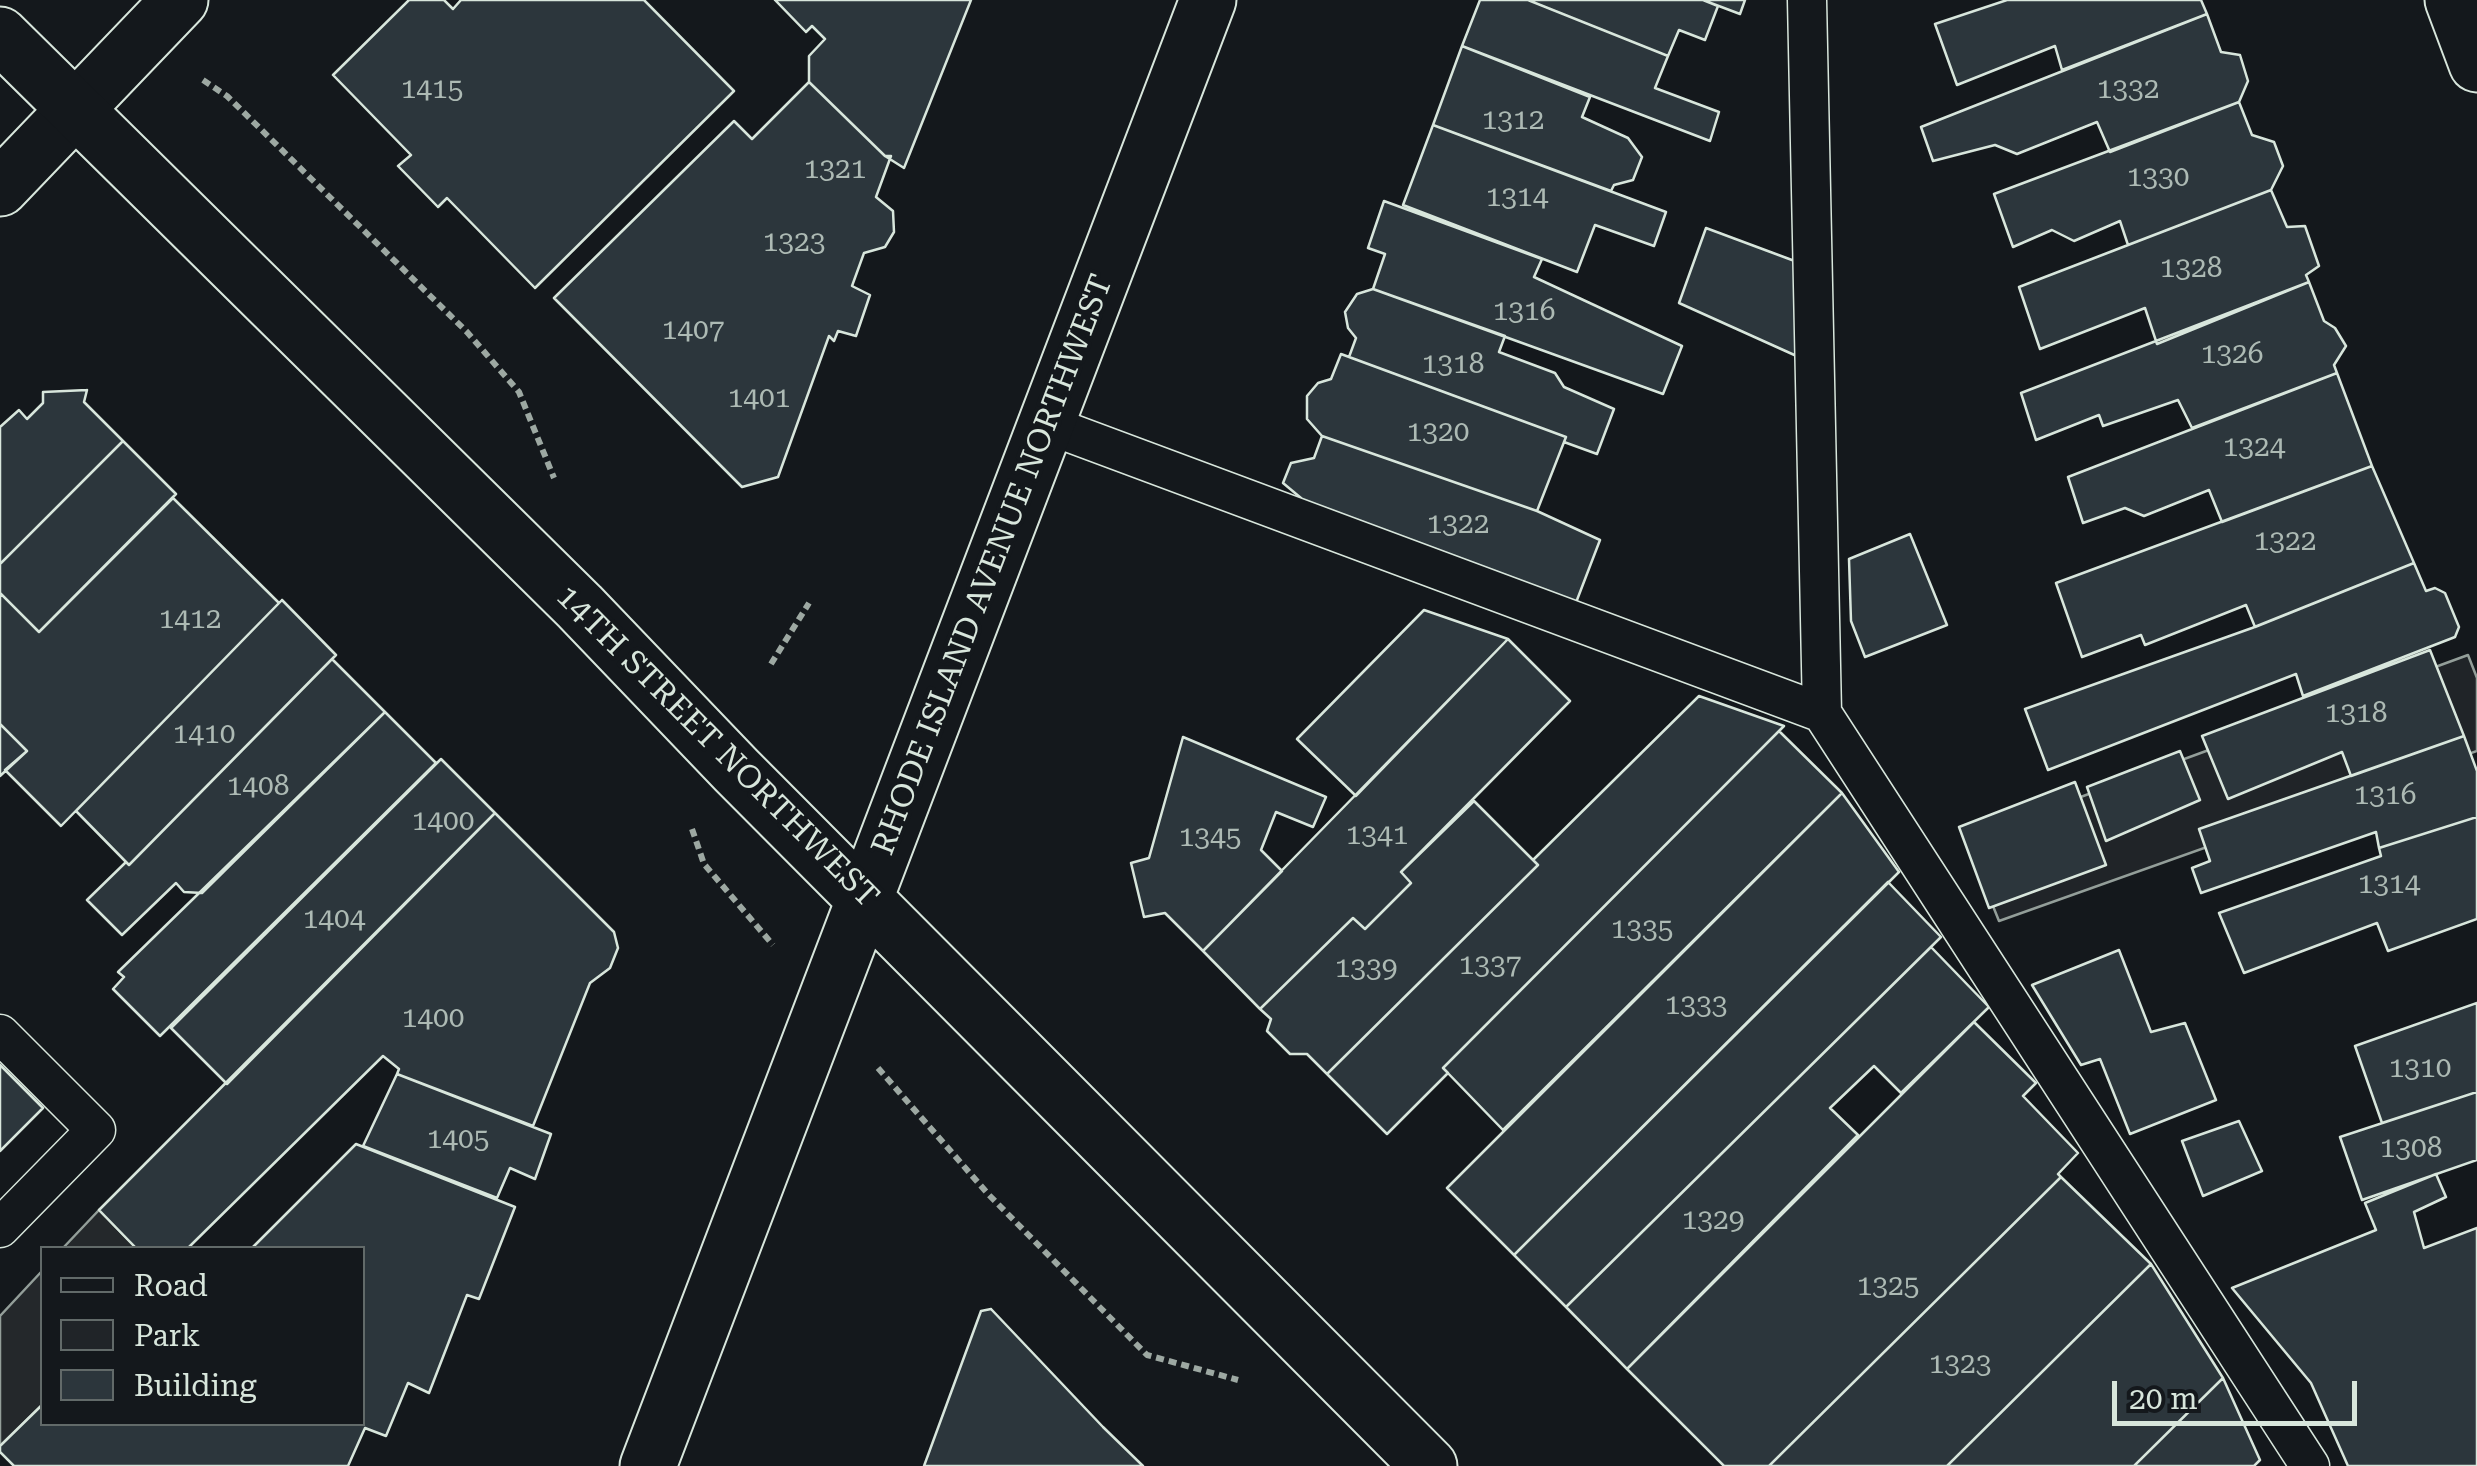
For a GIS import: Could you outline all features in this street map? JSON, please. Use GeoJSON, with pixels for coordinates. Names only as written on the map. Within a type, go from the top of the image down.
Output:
{"type":"FeatureCollection","features":[{"type":"Feature","properties":{"kind":"main road"},"geometry":{"type":"LineString","coordinates":[[0,188],[180,0]]}},
{"type":"Feature","properties":{"kind":"main road","name":"RHODE ISLAND AVENUE NORTHWEST"},"geometry":{"type":"LineString","coordinates":[[648,1466],[1208,0]]}},
{"type":"Feature","properties":{"kind":"main road"},"geometry":{"type":"LineString","coordinates":[[2453,0],[2477,64]]}},
{"type":"Feature","properties":{"kind":"main road","name":"14TH STREET NORTHWEST"},"geometry":{"type":"LineString","coordinates":[[0,34],[580,606],[1429,1466]]}},
{"type":"Feature","properties":{"kind":"lane"},"geometry":{"type":"LineString","coordinates":[[1808,0],[1822,713],[2310,1466]]}},
{"type":"Feature","properties":{"kind":"lane"},"geometry":{"type":"LineString","coordinates":[[1046,424],[1822,713]]}},
{"type":"Feature","properties":{"kind":"lane"},"geometry":{"type":"LineString","coordinates":[[0,1034],[96,1130],[0,1228]]}},
{"type":"Feature","properties":{"kind":"path"},"geometry":{"type":"LineString","coordinates":[[227,96],[467,332],[506,377],[518,392],[556,485]]}},
{"type":"Feature","properties":{"kind":"path"},"geometry":{"type":"LineString","coordinates":[[771,664],[809,602]]}},
{"type":"Feature","properties":{"kind":"path"},"geometry":{"type":"LineString","coordinates":[[686,810],[704,864],[989,1195],[1147,1355],[1255,1384]]}},
{"type":"Feature","properties":{"kind":"green space"},"geometry":{"type":"Polygon","coordinates":[[[2468,655],[2477,678],[2477,751],[1999,921],[1966,839],[2468,655]]]}},
{"type":"Feature","properties":{"kind":"shaded area"},"geometry":{"type":"Polygon","coordinates":[[[99,1210],[134,1246],[65,1246],[99,1210]]]}},
{"type":"Feature","properties":{"kind":"shaded area"},"geometry":{"type":"Polygon","coordinates":[[[40,1273],[40,1407],[0,1446],[0,1316],[40,1273]]]}},
{"type":"Feature","properties":{"kind":"building"},"geometry":{"type":"Polygon","coordinates":[[[409,0],[444,0],[453,9],[461,0],[644,0],[734,91],[535,288],[447,198],[438,207],[398,166],[411,155],[333,75],[409,0]]]}},
{"type":"Feature","properties":{"kind":"building"},"geometry":{"type":"Polygon","coordinates":[[[775,0],[971,0],[904,168],[885,156],[809,82],[809,56],[825,39],[812,26],[806,32],[775,0]]]}},
{"type":"Feature","properties":{"kind":"building"},"geometry":{"type":"Polygon","coordinates":[[[1480,0],[1528,0],[1668,56],[1655,88],[1719,112],[1710,141],[1462,46],[1480,0]]]}},
{"type":"Feature","properties":{"kind":"building"},"geometry":{"type":"Polygon","coordinates":[[[1528,0],[1703,0],[1718,6],[1705,40],[1679,30],[1668,56],[1528,0]]]}},
{"type":"Feature","properties":{"kind":"building"},"geometry":{"type":"Polygon","coordinates":[[[1703,0],[1745,0],[1740,14],[1703,0]]]}},
{"type":"Feature","properties":{"kind":"building"},"geometry":{"type":"Polygon","coordinates":[[[2007,0],[2201,0],[2207,14],[2062,70],[2055,46],[1957,85],[1935,24],[2007,0]]]}},
{"type":"Feature","properties":{"kind":"building"},"geometry":{"type":"Polygon","coordinates":[[[2207,14],[2221,52],[2240,55],[2248,81],[2239,102],[2110,152],[2097,122],[2017,154],[1995,145],[1933,161],[1921,127],[2207,14]]]}},
{"type":"Feature","properties":{"kind":"building"},"geometry":{"type":"Polygon","coordinates":[[[1462,46],[1590,97],[1582,117],[1628,138],[1642,157],[1633,180],[1614,185],[1611,191],[1433,125],[1462,46]]]}},
{"type":"Feature","properties":{"kind":"building"},"geometry":{"type":"Polygon","coordinates":[[[809,82],[885,156],[891,156],[876,197],[893,211],[894,232],[885,247],[864,253],[852,286],[870,295],[856,336],[838,331],[834,341],[829,336],[778,477],[742,487],[554,298],[734,121],[752,139],[809,82]]]}},
{"type":"Feature","properties":{"kind":"building"},"geometry":{"type":"Polygon","coordinates":[[[2239,102],[2252,135],[2274,142],[2283,166],[2271,190],[2128,245],[2120,221],[2074,241],[2052,230],[2013,247],[1994,194],[2239,102]]]}},
{"type":"Feature","properties":{"kind":"building"},"geometry":{"type":"Polygon","coordinates":[[[1433,125],[1666,212],[1654,246],[1595,225],[1577,272],[1403,205],[1433,125]]]}},
{"type":"Feature","properties":{"kind":"building"},"geometry":{"type":"Polygon","coordinates":[[[2271,190],[2287,227],[2305,226],[2319,266],[2306,275],[2309,282],[2157,344],[2145,308],[2040,349],[2019,287],[2271,190]]]}},
{"type":"Feature","properties":{"kind":"building"},"geometry":{"type":"Polygon","coordinates":[[[1384,201],[1542,259],[1534,277],[1682,346],[1663,394],[1373,289],[1385,254],[1368,248],[1384,201]]]}},
{"type":"Feature","properties":{"kind":"building"},"geometry":{"type":"Polygon","coordinates":[[[1706,228],[1800,263],[1801,358],[1679,303],[1706,228]]]}},
{"type":"Feature","properties":{"kind":"building"},"geometry":{"type":"Polygon","coordinates":[[[2309,282],[2324,321],[2335,328],[2346,346],[2334,365],[2337,373],[2192,428],[2178,400],[2103,426],[2099,415],[2036,440],[2021,393],[2309,282]]]}},
{"type":"Feature","properties":{"kind":"building"},"geometry":{"type":"Polygon","coordinates":[[[1373,289],[1505,336],[1499,352],[1555,373],[1564,387],[1614,409],[1597,454],[1564,442],[1566,437],[1349,357],[1356,338],[1348,328],[1345,312],[1357,294],[1373,289]]]}},
{"type":"Feature","properties":{"kind":"building"},"geometry":{"type":"Polygon","coordinates":[[[1341,354],[1566,437],[1537,511],[1322,436],[1307,419],[1307,396],[1318,383],[1331,379],[1341,354]]]}},
{"type":"Feature","properties":{"kind":"building"},"geometry":{"type":"Polygon","coordinates":[[[2337,373],[2372,466],[2222,522],[2209,490],[2144,516],[2125,508],[2083,523],[2068,477],[2337,373]]]}},
{"type":"Feature","properties":{"kind":"building"},"geometry":{"type":"Polygon","coordinates":[[[87,390],[84,402],[123,441],[0,564],[0,427],[19,410],[27,419],[43,403],[43,392],[87,390]]]}},
{"type":"Feature","properties":{"kind":"building"},"geometry":{"type":"Polygon","coordinates":[[[1322,436],[1537,511],[1600,540],[1572,613],[1298,506],[1301,498],[1283,483],[1291,463],[1314,458],[1322,436]]]}},
{"type":"Feature","properties":{"kind":"building"},"geometry":{"type":"Polygon","coordinates":[[[123,441],[176,494],[39,632],[0,593],[0,564],[123,441]]]}},
{"type":"Feature","properties":{"kind":"building"},"geometry":{"type":"Polygon","coordinates":[[[2372,466],[2414,563],[2255,627],[2246,605],[2145,645],[2141,635],[2082,657],[2056,583],[2372,466]]]}},
{"type":"Feature","properties":{"kind":"building"},"geometry":{"type":"Polygon","coordinates":[[[173,498],[279,603],[61,826],[5,770],[27,751],[0,724],[0,593],[39,632],[173,498]]]}},
{"type":"Feature","properties":{"kind":"building"},"geometry":{"type":"Polygon","coordinates":[[[1910,534],[1947,625],[1865,657],[1851,621],[1849,559],[1910,534]]]}},
{"type":"Feature","properties":{"kind":"building"},"geometry":{"type":"Polygon","coordinates":[[[2414,563],[2426,591],[2435,588],[2445,593],[2459,627],[2455,637],[2303,696],[2296,674],[2048,770],[2025,709],[2252,628],[2414,563]]]}},
{"type":"Feature","properties":{"kind":"building"},"geometry":{"type":"Polygon","coordinates":[[[282,600],[336,655],[129,865],[76,811],[282,600]]]}},
{"type":"Feature","properties":{"kind":"building"},"geometry":{"type":"Polygon","coordinates":[[[1424,610],[1508,639],[1356,796],[1297,739],[1424,610]]]}},
{"type":"Feature","properties":{"kind":"building"},"geometry":{"type":"Polygon","coordinates":[[[1508,639],[1570,701],[1401,872],[1411,883],[1365,929],[1353,918],[1260,1009],[1203,951],[1508,639]]]}},
{"type":"Feature","properties":{"kind":"building"},"geometry":{"type":"Polygon","coordinates":[[[2430,650],[2464,736],[2351,776],[2342,752],[2228,799],[2202,736],[2430,650]]]}},
{"type":"Feature","properties":{"kind":"building"},"geometry":{"type":"Polygon","coordinates":[[[332,659],[385,712],[202,893],[184,892],[176,883],[122,935],[87,900],[126,862],[129,865],[332,659]]]}},
{"type":"Feature","properties":{"kind":"building"},"geometry":{"type":"Polygon","coordinates":[[[1699,696],[1784,726],[1443,1068],[1448,1073],[1387,1134],[1327,1074],[1538,865],[1533,860],[1699,696]]]}},
{"type":"Feature","properties":{"kind":"building"},"geometry":{"type":"Polygon","coordinates":[[[385,712],[436,763],[160,1036],[113,989],[124,977],[118,972],[385,712]]]}},
{"type":"Feature","properties":{"kind":"building"},"geometry":{"type":"Polygon","coordinates":[[[0,724],[27,751],[0,776],[0,724]]]}},
{"type":"Feature","properties":{"kind":"building"},"geometry":{"type":"Polygon","coordinates":[[[1779,731],[1842,793],[1503,1130],[1443,1068],[1779,731]]]}},
{"type":"Feature","properties":{"kind":"building"},"geometry":{"type":"Polygon","coordinates":[[[2464,736],[2477,771],[2477,817],[2379,848],[2376,832],[2201,893],[2192,868],[2210,861],[2199,829],[2464,736]]]}},
{"type":"Feature","properties":{"kind":"building"},"geometry":{"type":"Polygon","coordinates":[[[1183,737],[1326,797],[1313,827],[1276,812],[1261,850],[1282,871],[1203,951],[1165,913],[1144,917],[1131,863],[1149,858],[1183,737]]]}},
{"type":"Feature","properties":{"kind":"building"},"geometry":{"type":"Polygon","coordinates":[[[2180,751],[2200,800],[2106,841],[2087,787],[2180,751]]]}},
{"type":"Feature","properties":{"kind":"building"},"geometry":{"type":"Polygon","coordinates":[[[441,759],[495,813],[227,1084],[171,1028],[441,759]]]}},
{"type":"Feature","properties":{"kind":"building"},"geometry":{"type":"Polygon","coordinates":[[[2075,782],[2106,865],[1989,908],[1959,827],[2075,782]]]}},
{"type":"Feature","properties":{"kind":"building"},"geometry":{"type":"Polygon","coordinates":[[[1842,793],[1899,872],[1514,1255],[1447,1188],[1842,793]]]}},
{"type":"Feature","properties":{"kind":"building"},"geometry":{"type":"Polygon","coordinates":[[[1474,801],[1538,865],[1327,1074],[1307,1054],[1290,1054],[1267,1031],[1271,1019],[1260,1009],[1353,918],[1365,929],[1411,883],[1401,872],[1474,801]]]}},
{"type":"Feature","properties":{"kind":"building"},"geometry":{"type":"Polygon","coordinates":[[[495,813],[614,932],[618,948],[610,968],[590,983],[533,1126],[397,1074],[399,1069],[383,1056],[190,1246],[134,1246],[99,1210],[495,813]]]}},
{"type":"Feature","properties":{"kind":"building"},"geometry":{"type":"Polygon","coordinates":[[[2477,817],[2477,919],[2388,951],[2377,923],[2244,973],[2219,913],[2381,856],[2379,848],[2477,817]]]}},
{"type":"Feature","properties":{"kind":"building"},"geometry":{"type":"Polygon","coordinates":[[[1888,882],[1941,937],[1566,1307],[1514,1255],[1888,882]]]}},
{"type":"Feature","properties":{"kind":"building"},"geometry":{"type":"Polygon","coordinates":[[[1931,947],[1989,1007],[1901,1093],[1874,1066],[1830,1108],[1858,1135],[1627,1369],[1566,1307],[1931,947]]]}},
{"type":"Feature","properties":{"kind":"building"},"geometry":{"type":"Polygon","coordinates":[[[2119,950],[2151,1032],[2185,1023],[2216,1100],[2130,1134],[2100,1059],[2081,1065],[2032,985],[2119,950]]]}},
{"type":"Feature","properties":{"kind":"building"},"geometry":{"type":"Polygon","coordinates":[[[2477,1003],[2477,1092],[2382,1123],[2355,1046],[2477,1003]]]}},
{"type":"Feature","properties":{"kind":"building"},"geometry":{"type":"Polygon","coordinates":[[[1974,1022],[2036,1083],[2023,1096],[2078,1153],[2058,1174],[2061,1177],[1769,1466],[1724,1466],[1627,1369],[1974,1022]]]}},
{"type":"Feature","properties":{"kind":"building"},"geometry":{"type":"Polygon","coordinates":[[[0,1065],[43,1108],[0,1151],[0,1065]]]}},
{"type":"Feature","properties":{"kind":"building"},"geometry":{"type":"Polygon","coordinates":[[[397,1074],[551,1134],[535,1179],[510,1168],[497,1198],[363,1146],[397,1074]]]}},
{"type":"Feature","properties":{"kind":"building"},"geometry":{"type":"Polygon","coordinates":[[[2477,1092],[2477,1160],[2362,1200],[2340,1137],[2477,1092]]]}},
{"type":"Feature","properties":{"kind":"building"},"geometry":{"type":"Polygon","coordinates":[[[2239,1121],[2262,1171],[2203,1196],[2182,1141],[2239,1121]]]}},
{"type":"Feature","properties":{"kind":"building"},"geometry":{"type":"Polygon","coordinates":[[[356,1144],[515,1207],[479,1299],[467,1295],[429,1393],[408,1383],[386,1436],[365,1428],[348,1466],[14,1466],[0,1452],[0,1446],[40,1407],[40,1426],[365,1426],[365,1246],[254,1246],[356,1144]]]}},
{"type":"Feature","properties":{"kind":"building"},"geometry":{"type":"Polygon","coordinates":[[[2436,1174],[2446,1197],[2414,1212],[2424,1248],[2477,1228],[2477,1466],[2348,1466],[2311,1383],[2232,1288],[2376,1230],[2365,1203],[2436,1174]]]}},
{"type":"Feature","properties":{"kind":"building"},"geometry":{"type":"Polygon","coordinates":[[[2061,1177],[2151,1264],[1947,1466],[1769,1466],[2061,1177]]]}},
{"type":"Feature","properties":{"kind":"building"},"geometry":{"type":"Polygon","coordinates":[[[2151,1264],[2223,1378],[2134,1466],[1947,1466],[2151,1264]]]}},
{"type":"Feature","properties":{"kind":"building"},"geometry":{"type":"Polygon","coordinates":[[[991,1309],[1143,1466],[924,1466],[981,1311],[991,1309]]]}},
{"type":"Feature","properties":{"kind":"building"},"geometry":{"type":"Polygon","coordinates":[[[2223,1378],[2260,1460],[2254,1466],[2134,1466],[2223,1378]]]}}]}
